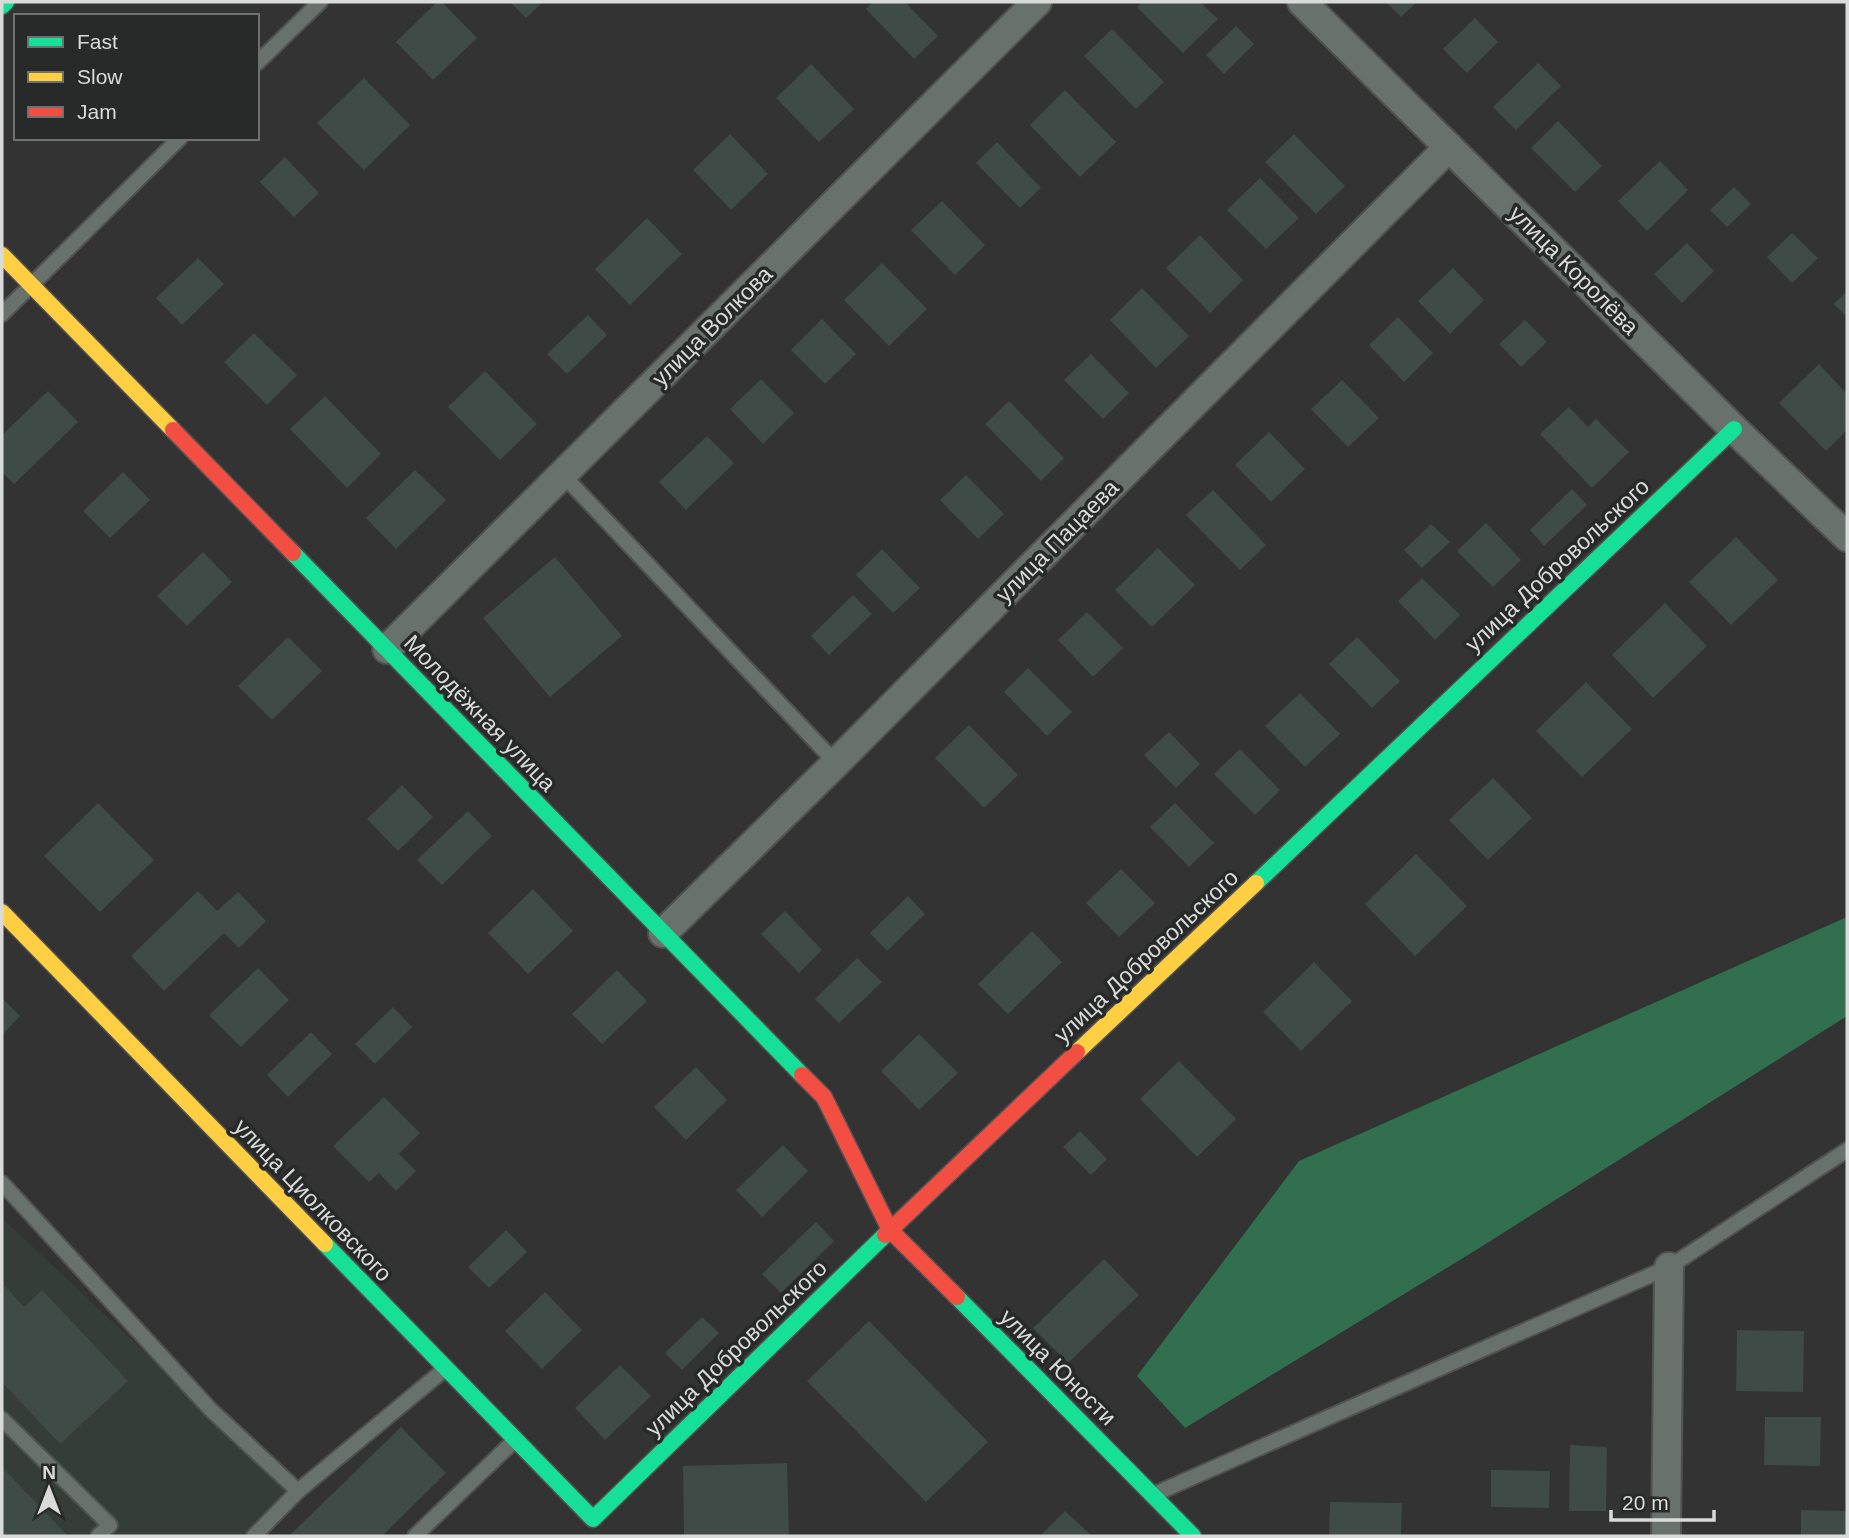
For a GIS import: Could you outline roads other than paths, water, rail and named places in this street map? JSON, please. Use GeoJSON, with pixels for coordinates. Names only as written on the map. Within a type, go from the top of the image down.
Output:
{"type":"FeatureCollection","features":[{"type":"Feature","properties":{"kind":"street"},"geometry":{"type":"LineString","coordinates":[[2,6],[6,2]]}},
{"type":"Feature","properties":{"kind":"street","name":"улица Волкова"},"geometry":{"type":"LineString","coordinates":[[387,649],[1037,2]]}},
{"type":"Feature","properties":{"kind":"street","name":"улица Королёва"},"geometry":{"type":"LineString","coordinates":[[1302,2],[1847,537]]}},
{"type":"Feature","properties":{"kind":"street","name":"улица Пацаева"},"geometry":{"type":"LineString","coordinates":[[663,933],[1450,147]]}},
{"type":"Feature","properties":{"kind":"street","name":"Молодёжная улица"},"geometry":{"type":"LineString","coordinates":[[2,254],[824,1097],[890,1230]]}},
{"type":"Feature","properties":{"kind":"street","name":"улица Добровольского"},"geometry":{"type":"LineString","coordinates":[[593,1520],[890,1230],[1734,429]]}},
{"type":"Feature","properties":{"kind":"street","name":"улица Циолковского"},"geometry":{"type":"LineString","coordinates":[[2,912],[593,1520]]}},
{"type":"Feature","properties":{"kind":"street","name":"улица Юности"},"geometry":{"type":"LineString","coordinates":[[890,1230],[1193,1536]]}},
{"type":"Feature","properties":{"kind":"street"},"geometry":{"type":"LineString","coordinates":[[1666,1536],[1669,1267]]}},
{"type":"Feature","properties":{"kind":"lane"},"geometry":{"type":"LineString","coordinates":[[259,61],[320,2]]}},
{"type":"Feature","properties":{"kind":"lane"},"geometry":{"type":"LineString","coordinates":[[2,314],[178,140]]}},
{"type":"Feature","properties":{"kind":"lane"},"geometry":{"type":"LineString","coordinates":[[562,474],[836,763]]}},
{"type":"Feature","properties":{"kind":"lane"},"geometry":{"type":"LineString","coordinates":[[1152,1495],[1669,1267],[1847,1150]]}},
{"type":"Feature","properties":{"kind":"lane"},"geometry":{"type":"LineString","coordinates":[[2,1184],[211,1410],[298,1490]]}},
{"type":"Feature","properties":{"kind":"lane"},"geometry":{"type":"LineString","coordinates":[[254,1536],[298,1490],[445,1368]]}},
{"type":"Feature","properties":{"kind":"lane"},"geometry":{"type":"LineString","coordinates":[[2,1419],[110,1525],[98,1536]]}},
{"type":"Feature","properties":{"kind":"lane"},"geometry":{"type":"LineString","coordinates":[[415,1536],[515,1440]]}}]}
